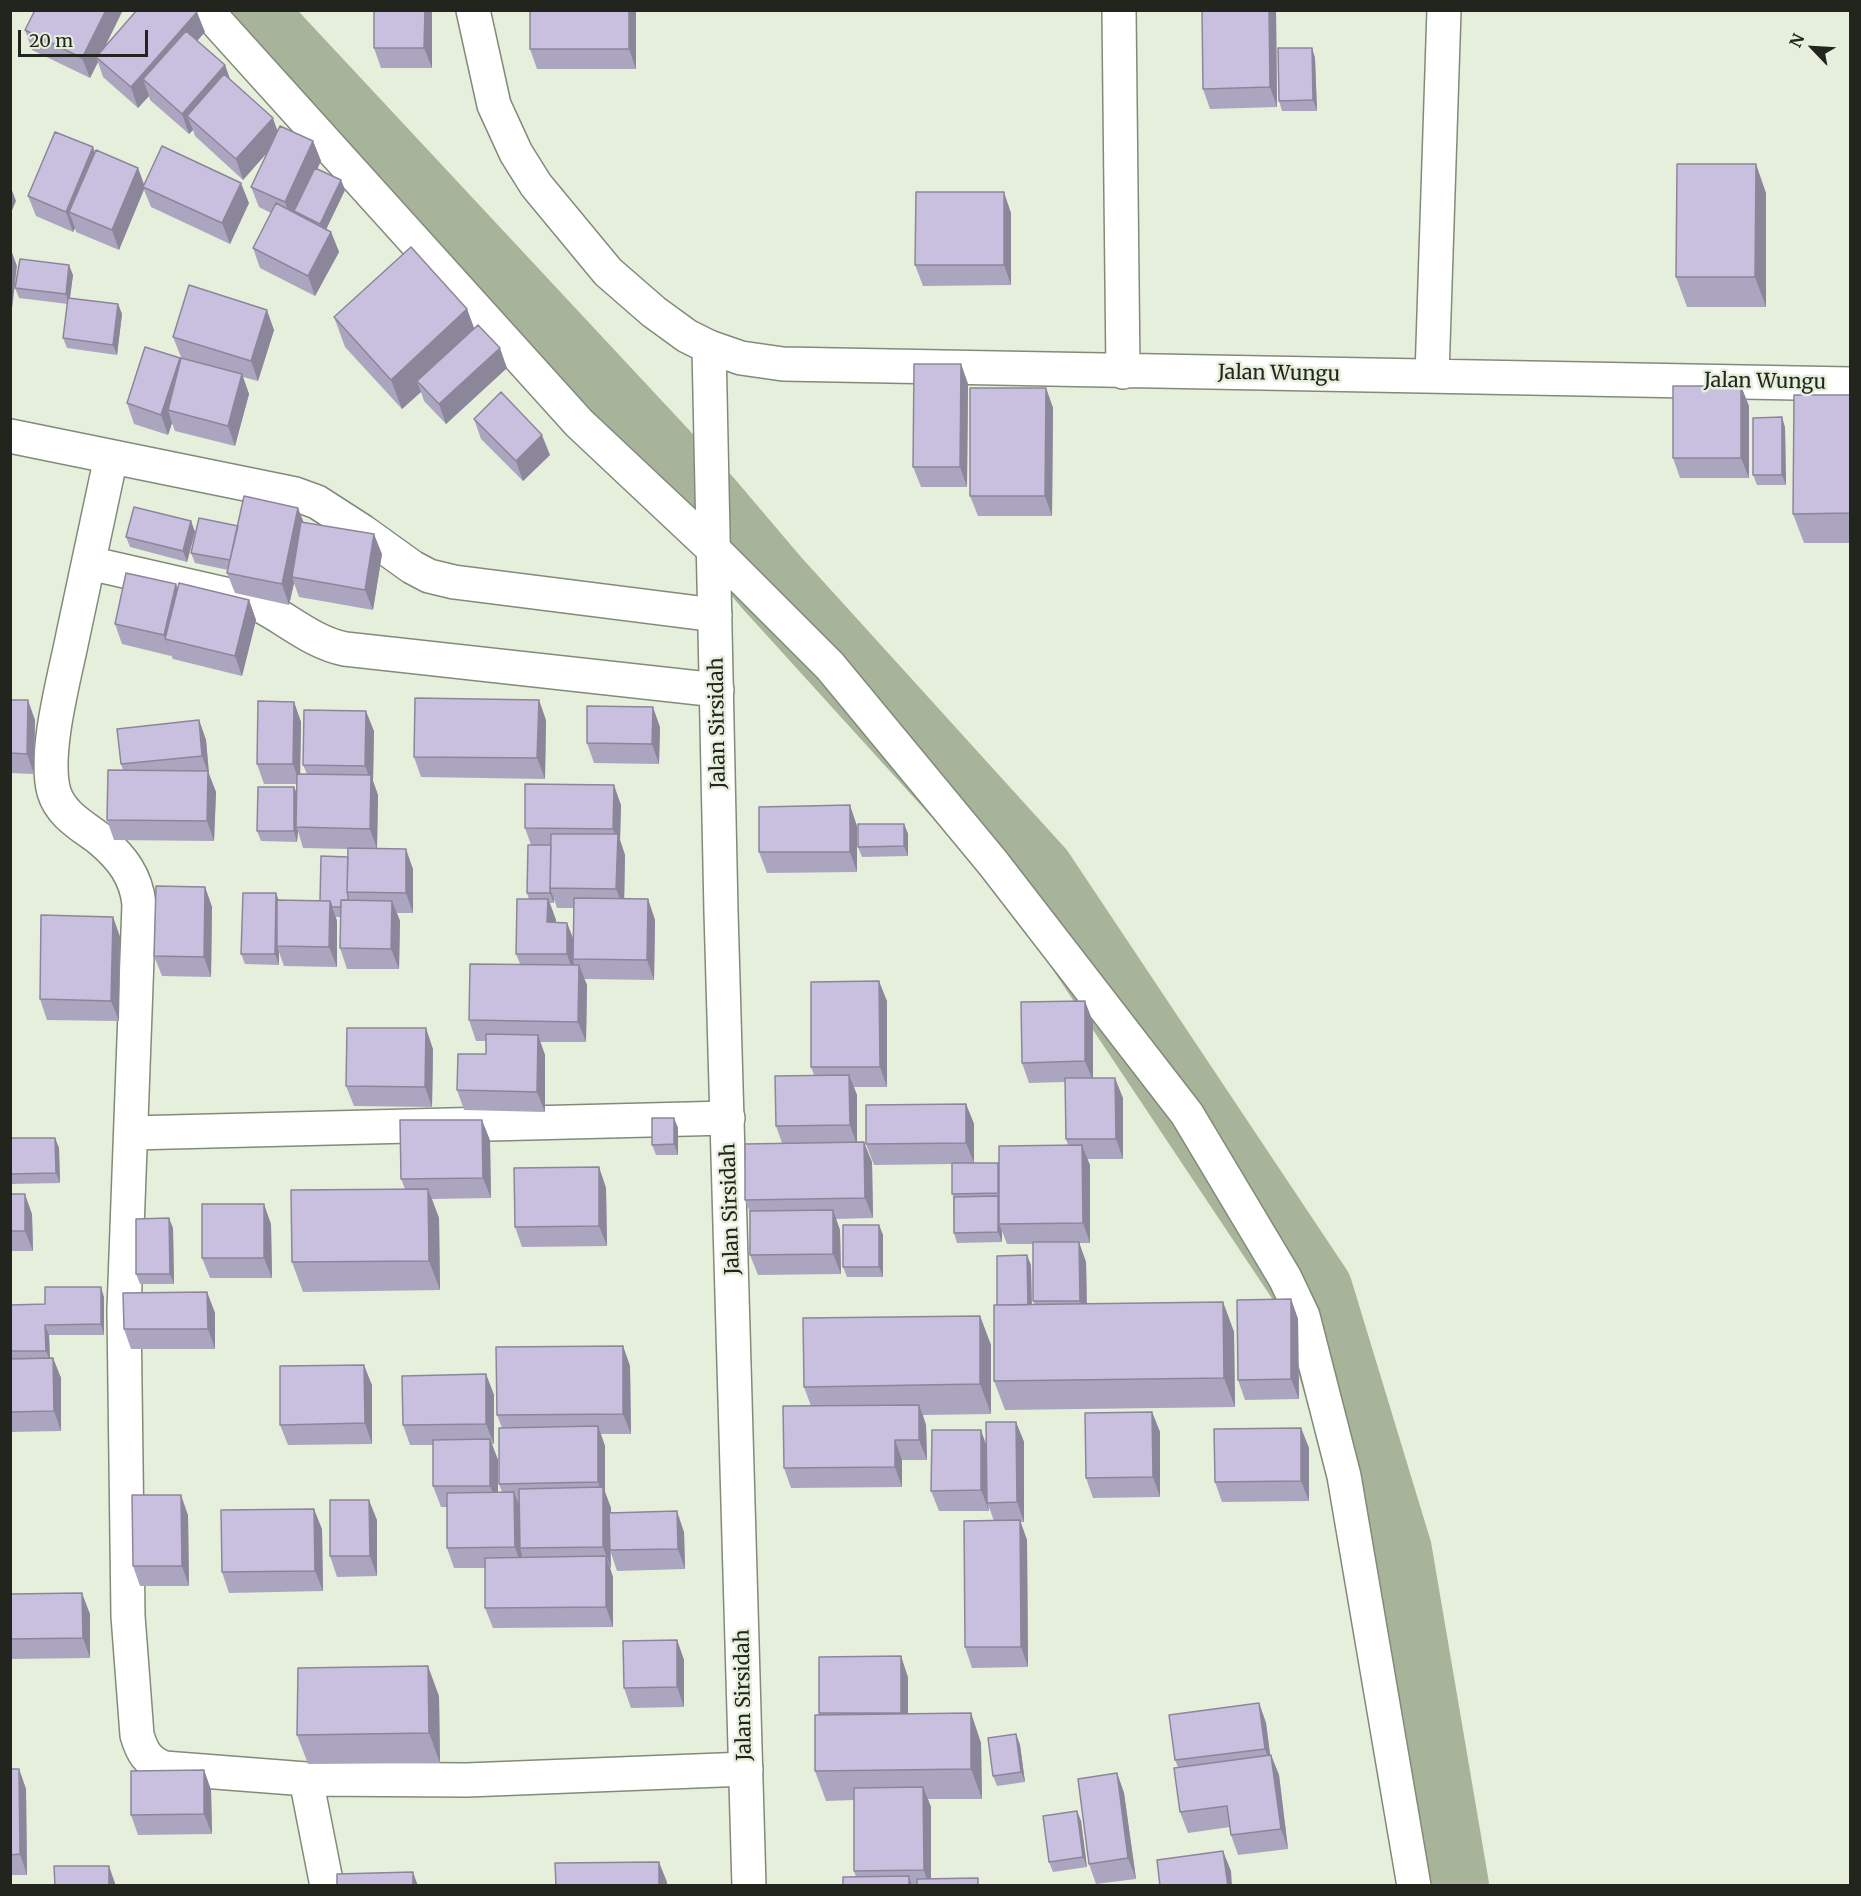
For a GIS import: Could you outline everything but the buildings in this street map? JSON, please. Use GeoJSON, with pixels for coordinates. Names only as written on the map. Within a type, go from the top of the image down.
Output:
{"type":"FeatureCollection","features":[{"type":"Feature","properties":{"kind":"street"},"geometry":{"type":"LineString","coordinates":[[207,10],[579,423],[713,541],[830,666],[993,863],[1186,1114],[1285,1278],[1303,1316],[1344,1476],[1414,1886]]}},
{"type":"Feature","properties":{"kind":"street","name":"Jalan Wungu"},"geometry":{"type":"LineString","coordinates":[[473,10],[494,105],[516,153],[536,185],[608,272],[654,312],[687,336],[709,347],[741,358],[783,364],[1123,372],[1432,375],[1851,384]]}},
{"type":"Feature","properties":{"kind":"street"},"geometry":{"type":"LineString","coordinates":[[1119,10],[1123,372]]}},
{"type":"Feature","properties":{"kind":"street"},"geometry":{"type":"LineString","coordinates":[[1432,375],[1444,10]]}},
{"type":"Feature","properties":{"kind":"street","name":"Jalan Sirsidah"},"geometry":{"type":"LineString","coordinates":[[709,347],[721,912],[748,1886]]}},
{"type":"Feature","properties":{"kind":"street"},"geometry":{"type":"LineString","coordinates":[[10,436],[295,494],[317,502],[412,567],[429,576],[454,582],[715,615]]}},
{"type":"Feature","properties":{"kind":"street"},"geometry":{"type":"LineString","coordinates":[[111,457],[56,715],[50,773],[55,794],[62,808],[75,822],[102,842],[123,862],[134,879],[138,892],[124,1310],[128,1616],[137,1735],[141,1749],[153,1763],[164,1768],[306,1779],[467,1780],[746,1769]]}},
{"type":"Feature","properties":{"kind":"street"},"geometry":{"type":"LineString","coordinates":[[89,563],[247,599],[268,608],[329,646],[345,650],[717,690]]}},
{"type":"Feature","properties":{"kind":"street"},"geometry":{"type":"LineString","coordinates":[[131,1133],[728,1118]]}},
{"type":"Feature","properties":{"kind":"street"},"geometry":{"type":"LineString","coordinates":[[306,1779],[327,1886]]}},
{"type":"Feature","properties":{"kind":"waterway"},"geometry":{"type":"LineString","coordinates":[[244,10],[704,503],[771,582],[1036,874],[1314,1291],[1393,1551],[1450,1886]]}}]}
